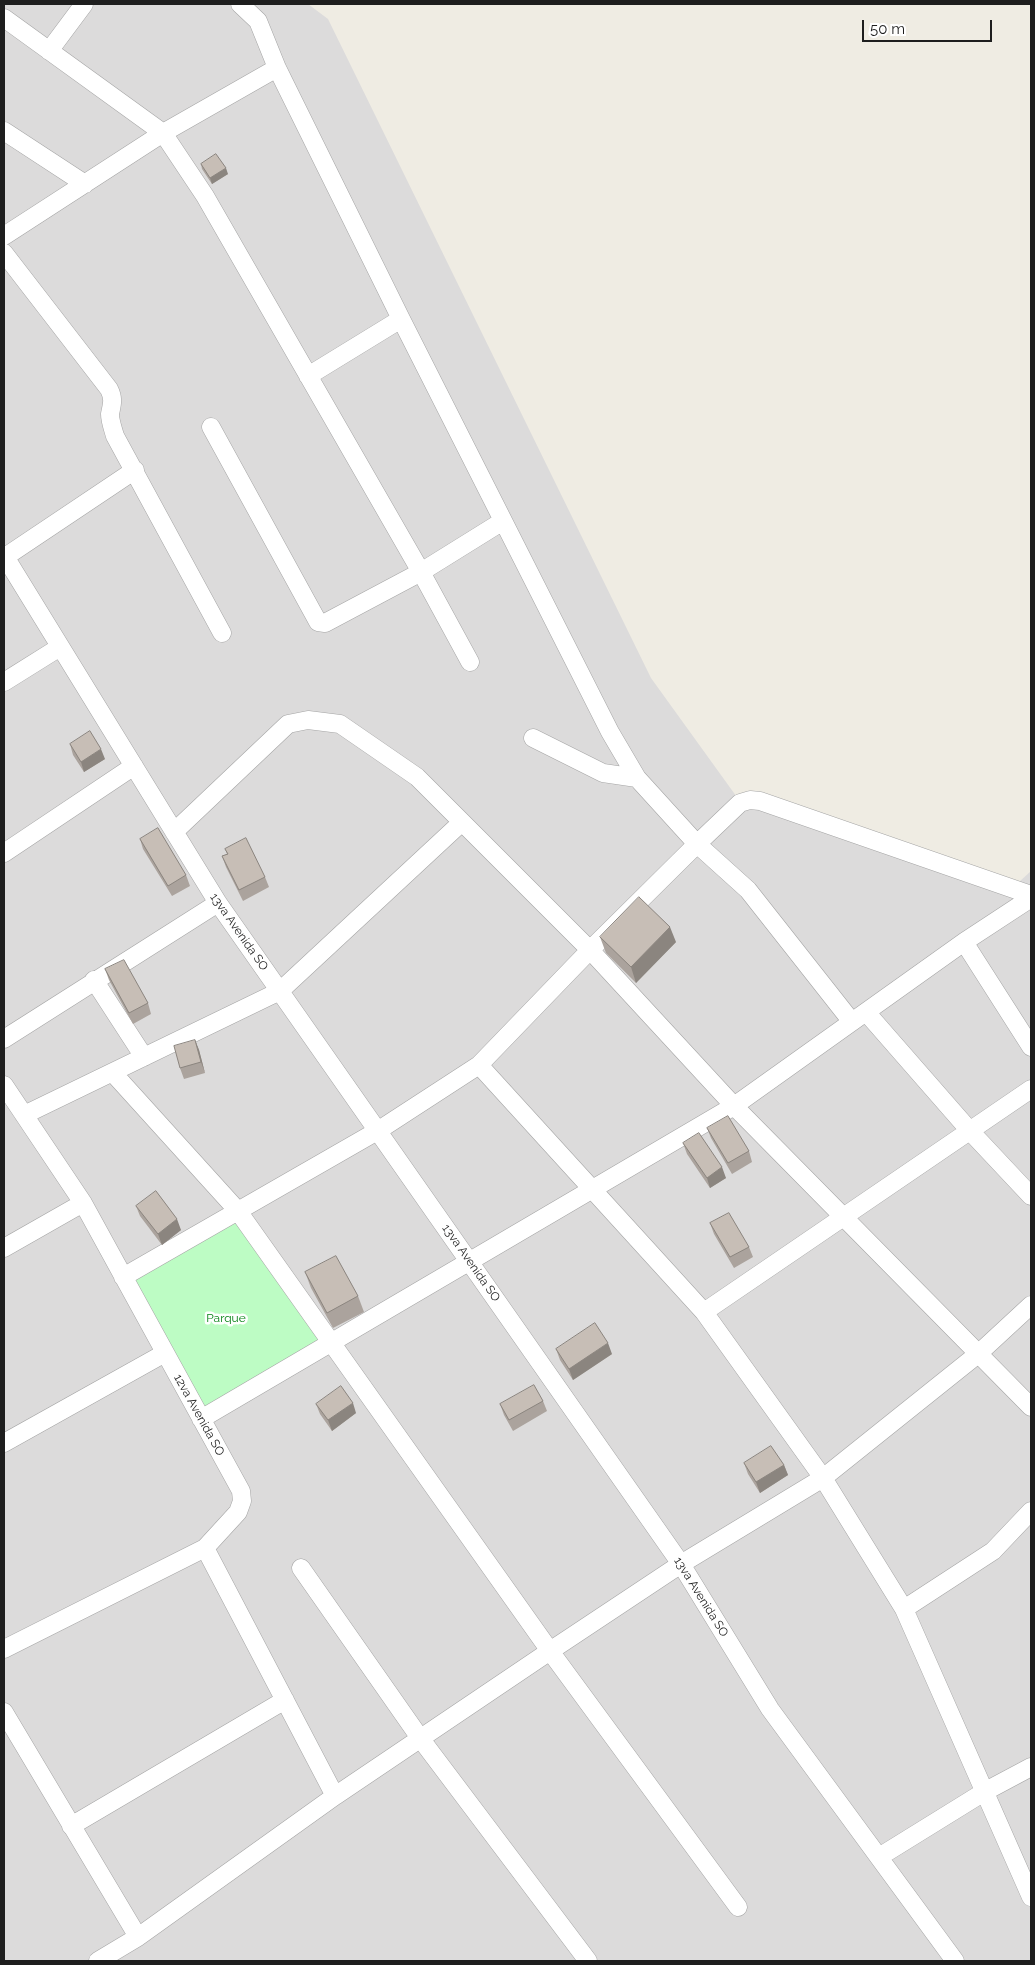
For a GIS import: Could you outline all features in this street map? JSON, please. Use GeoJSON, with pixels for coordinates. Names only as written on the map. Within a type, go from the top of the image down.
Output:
{"type":"FeatureCollection","features":[{"type":"Feature","properties":{"kind":"street"},"geometry":{"type":"LineString","coordinates":[[49,51],[84,4]]}},
{"type":"Feature","properties":{"kind":"street"},"geometry":{"type":"LineString","coordinates":[[240,4],[258,21],[277,68],[401,319],[610,732],[637,778],[697,844],[748,890],[852,1022]]}},
{"type":"Feature","properties":{"kind":"street"},"geometry":{"type":"LineString","coordinates":[[4,18],[163,133],[205,196],[421,572],[470,662]]}},
{"type":"Feature","properties":{"kind":"street"},"geometry":{"type":"LineString","coordinates":[[4,236],[163,133],[277,68]]}},
{"type":"Feature","properties":{"kind":"street"},"geometry":{"type":"LineString","coordinates":[[4,131],[85,184]]}},
{"type":"Feature","properties":{"kind":"street"},"geometry":{"type":"LineString","coordinates":[[4,252],[109,389],[113,406],[110,416],[115,436],[222,633]]}},
{"type":"Feature","properties":{"kind":"street"},"geometry":{"type":"LineString","coordinates":[[308,376],[401,319]]}},
{"type":"Feature","properties":{"kind":"street"},"geometry":{"type":"LineString","coordinates":[[211,427],[318,622],[325,623],[421,572],[503,521]]}},
{"type":"Feature","properties":{"kind":"street"},"geometry":{"type":"LineString","coordinates":[[5,556],[135,470]]}},
{"type":"Feature","properties":{"kind":"street","name":"13va Avenida SO"},"geometry":{"type":"LineString","coordinates":[[5,556],[218,903],[681,1564],[770,1709],[955,1961]]}},
{"type":"Feature","properties":{"kind":"street"},"geometry":{"type":"LineString","coordinates":[[4,682],[60,647]]}},
{"type":"Feature","properties":{"kind":"street"},"geometry":{"type":"LineString","coordinates":[[174,832],[288,724],[308,720],[340,724],[417,777],[590,950],[734,1106],[845,1216],[1031,1407]]}},
{"type":"Feature","properties":{"kind":"street"},"geometry":{"type":"LineString","coordinates":[[533,738],[603,773],[637,778]]}},
{"type":"Feature","properties":{"kind":"street"},"geometry":{"type":"LineString","coordinates":[[4,853],[134,766]]}},
{"type":"Feature","properties":{"kind":"street"},"geometry":{"type":"LineString","coordinates":[[123,1277],[378,1130],[479,1065],[590,950],[740,804],[750,800],[760,801],[1031,897]]}},
{"type":"Feature","properties":{"kind":"street"},"geometry":{"type":"LineString","coordinates":[[24,1115],[280,991],[462,822]]}},
{"type":"Feature","properties":{"kind":"street"},"geometry":{"type":"LineString","coordinates":[[201,1419],[734,1106],[964,942],[1031,897]]}},
{"type":"Feature","properties":{"kind":"street"},"geometry":{"type":"LineString","coordinates":[[4,1039],[94,980],[218,903]]}},
{"type":"Feature","properties":{"kind":"street"},"geometry":{"type":"LineString","coordinates":[[964,942],[1031,1047]]}},
{"type":"Feature","properties":{"kind":"street"},"geometry":{"type":"LineString","coordinates":[[94,980],[144,1057]]}},
{"type":"Feature","properties":{"kind":"street"},"geometry":{"type":"LineString","coordinates":[[866,1012],[970,1131],[1031,1196]]}},
{"type":"Feature","properties":{"kind":"street"},"geometry":{"type":"LineString","coordinates":[[479,1065],[704,1312],[822,1478],[904,1609],[1031,1897]]}},
{"type":"Feature","properties":{"kind":"street"},"geometry":{"type":"LineString","coordinates":[[113,1073],[238,1211],[550,1651],[738,1907]]}},
{"type":"Feature","properties":{"kind":"street","name":"12va Avenida SO"},"geometry":{"type":"LineString","coordinates":[[4,1085],[83,1203],[241,1491],[242,1501],[238,1512],[205,1548],[4,1650]]}},
{"type":"Feature","properties":{"kind":"street"},"geometry":{"type":"LineString","coordinates":[[704,1312],[1031,1089]]}},
{"type":"Feature","properties":{"kind":"street"},"geometry":{"type":"LineString","coordinates":[[4,1248],[83,1203]]}},
{"type":"Feature","properties":{"kind":"street"},"geometry":{"type":"LineString","coordinates":[[98,1961],[138,1937],[335,1796],[550,1651],[681,1564],[822,1478],[978,1354],[1031,1304]]}},
{"type":"Feature","properties":{"kind":"street"},"geometry":{"type":"LineString","coordinates":[[4,1443],[165,1353]]}},
{"type":"Feature","properties":{"kind":"street"},"geometry":{"type":"LineString","coordinates":[[904,1609],[993,1551],[1031,1511]]}},
{"type":"Feature","properties":{"kind":"street"},"geometry":{"type":"LineString","coordinates":[[205,1548],[335,1796]]}},
{"type":"Feature","properties":{"kind":"street"},"geometry":{"type":"LineString","coordinates":[[302,1568],[420,1738],[588,1961]]}},
{"type":"Feature","properties":{"kind":"street"},"geometry":{"type":"LineString","coordinates":[[72,1826],[285,1700]]}},
{"type":"Feature","properties":{"kind":"street"},"geometry":{"type":"LineString","coordinates":[[4,1712],[138,1937]]}},
{"type":"Feature","properties":{"kind":"street"},"geometry":{"type":"LineString","coordinates":[[879,1858],[984,1792],[1031,1767]]}},
{"type":"Feature","properties":{"kind":"shaded area"},"geometry":{"type":"Polygon","coordinates":[[[4,4],[308,4],[328,19],[651,678],[739,800],[1007,893],[1031,871],[1031,1961],[4,1961],[4,4]]]}},
{"type":"Feature","properties":{"kind":"green space","name":"Parque"},"geometry":{"type":"Polygon","coordinates":[[[238,1211],[330,1343],[201,1419],[123,1277],[238,1211]]]}},
{"type":"Feature","properties":{"kind":"building"},"geometry":{"type":"Polygon","coordinates":[[[216,154],[226,168],[210,178],[201,164],[216,154]]]}},
{"type":"Feature","properties":{"kind":"building"},"geometry":{"type":"Polygon","coordinates":[[[90,731],[101,749],[81,762],[70,744],[90,731]]]}},
{"type":"Feature","properties":{"kind":"building"},"geometry":{"type":"Polygon","coordinates":[[[158,828],[186,875],[168,886],[140,839],[158,828]]]}},
{"type":"Feature","properties":{"kind":"building"},"geometry":{"type":"Polygon","coordinates":[[[246,838],[265,877],[239,890],[222,856],[228,854],[225,849],[246,838]]]}},
{"type":"Feature","properties":{"kind":"building"},"geometry":{"type":"Polygon","coordinates":[[[639,897],[670,927],[631,967],[600,937],[639,897]]]}},
{"type":"Feature","properties":{"kind":"building"},"geometry":{"type":"Polygon","coordinates":[[[124,960],[148,1003],[129,1013],[105,969],[124,960]]]}},
{"type":"Feature","properties":{"kind":"building"},"geometry":{"type":"Polygon","coordinates":[[[195,1040],[201,1062],[180,1068],[174,1046],[195,1040]]]}},
{"type":"Feature","properties":{"kind":"building"},"geometry":{"type":"Polygon","coordinates":[[[728,1116],[749,1151],[728,1163],[707,1128],[728,1116]]]}},
{"type":"Feature","properties":{"kind":"building"},"geometry":{"type":"Polygon","coordinates":[[[699,1133],[722,1167],[707,1178],[683,1143],[699,1133]]]}},
{"type":"Feature","properties":{"kind":"building"},"geometry":{"type":"Polygon","coordinates":[[[156,1191],[177,1219],[158,1234],[136,1206],[156,1191]]]}},
{"type":"Feature","properties":{"kind":"building"},"geometry":{"type":"Polygon","coordinates":[[[729,1213],[749,1247],[730,1257],[710,1223],[729,1213]]]}},
{"type":"Feature","properties":{"kind":"building"},"geometry":{"type":"Polygon","coordinates":[[[336,1256],[358,1296],[327,1313],[305,1272],[336,1256]]]}},
{"type":"Feature","properties":{"kind":"building"},"geometry":{"type":"Polygon","coordinates":[[[595,1323],[608,1343],[569,1369],[556,1349],[595,1323]]]}},
{"type":"Feature","properties":{"kind":"building"},"geometry":{"type":"Polygon","coordinates":[[[534,1385],[543,1401],[509,1420],[500,1404],[534,1385]]]}},
{"type":"Feature","properties":{"kind":"building"},"geometry":{"type":"Polygon","coordinates":[[[341,1386],[353,1403],[328,1420],[316,1404],[341,1386]]]}},
{"type":"Feature","properties":{"kind":"building"},"geometry":{"type":"Polygon","coordinates":[[[771,1446],[784,1465],[756,1482],[744,1463],[771,1446]]]}}]}
